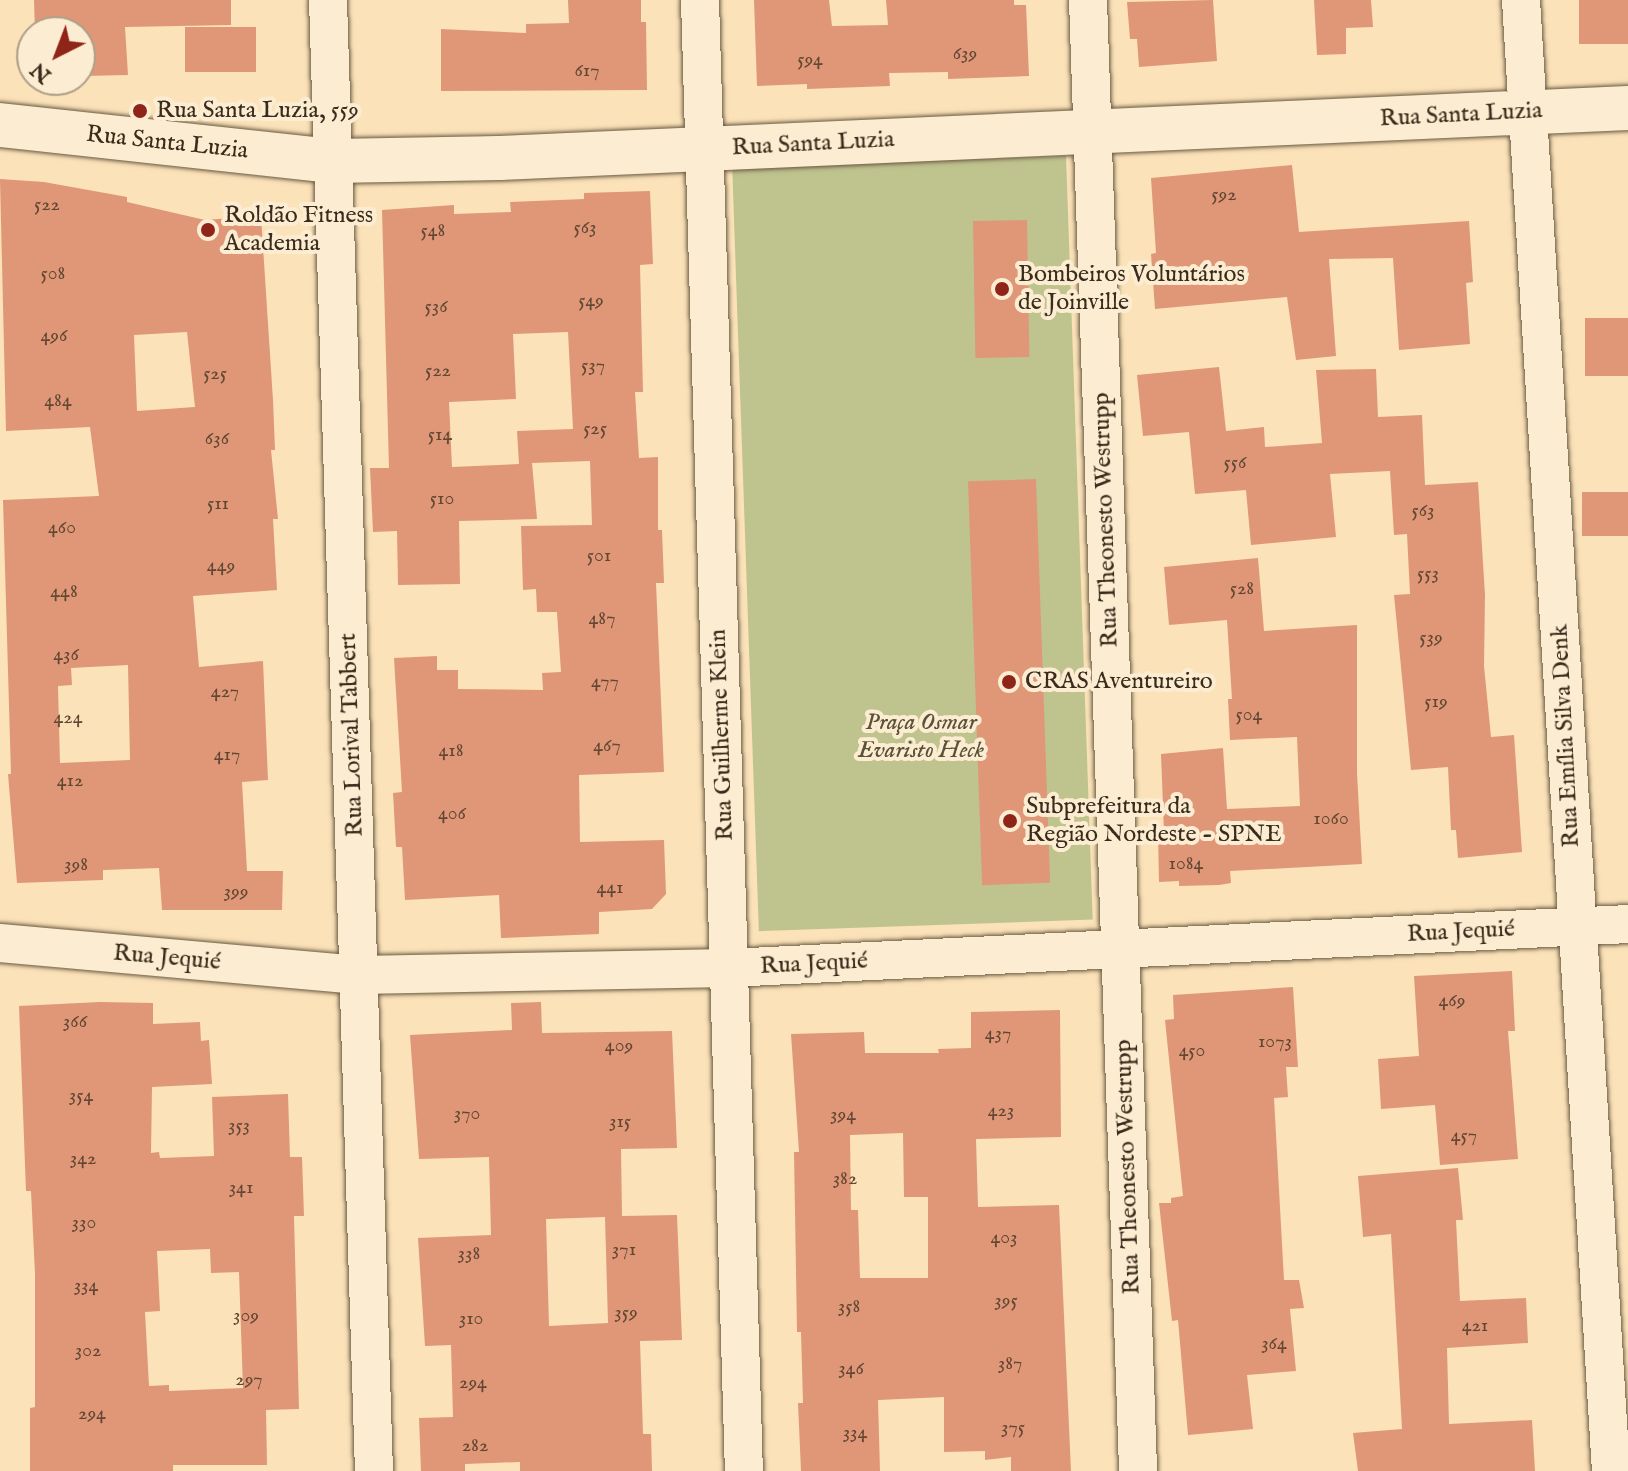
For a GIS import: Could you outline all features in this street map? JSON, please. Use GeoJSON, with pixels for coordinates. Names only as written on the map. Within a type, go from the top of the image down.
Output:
{"type":"FeatureCollection","features":[{"type":"Feature","properties":{"kind":"street","name":"Rua Lorival Tabbert"},"geometry":{"type":"LineString","coordinates":[[328,0],[374,1471]]}},
{"type":"Feature","properties":{"kind":"street","name":"Rua Guilherme Klein"},"geometry":{"type":"LineString","coordinates":[[700,0],[744,1471]]}},
{"type":"Feature","properties":{"kind":"street","name":"Rua Theonesto Westrupp"},"geometry":{"type":"LineString","coordinates":[[1088,0],[1138,1471]]}},
{"type":"Feature","properties":{"kind":"street","name":"Rua Emília Silva Denk"},"geometry":{"type":"LineString","coordinates":[[1521,0],[1611,1471]]}},
{"type":"Feature","properties":{"kind":"street","name":"Rua Santa Luzia"},"geometry":{"type":"LineString","coordinates":[[0,125],[333,161],[704,149],[1628,108]]}},
{"type":"Feature","properties":{"kind":"street","name":"Rua Jequié"},"geometry":{"type":"LineString","coordinates":[[0,943],[359,975],[729,968],[1628,924]]}},
{"type":"Feature","properties":{"kind":"green space","name":"Praça Osmar Evaristo Heck"},"geometry":{"type":"Polygon","coordinates":[[[1066,156],[1093,920],[759,931],[732,168],[1066,156]]]}},
{"type":"Feature","properties":{"kind":"building"},"geometry":{"type":"Polygon","coordinates":[[[34,0],[231,0],[231,25],[125,27],[128,75],[96,76],[96,16],[34,16],[34,0]]]}},
{"type":"Feature","properties":{"kind":"building"},"geometry":{"type":"Polygon","coordinates":[[[568,0],[641,0],[641,22],[646,22],[647,90],[441,91],[441,29],[526,33],[526,24],[569,23],[568,0]]]}},
{"type":"Feature","properties":{"kind":"building"},"geometry":{"type":"Polygon","coordinates":[[[754,0],[829,0],[832,26],[888,25],[886,0],[1014,0],[1014,5],[1026,5],[1029,76],[948,79],[948,72],[889,73],[890,86],[807,89],[807,84],[757,86],[754,0]]]}},
{"type":"Feature","properties":{"kind":"building"},"geometry":{"type":"Polygon","coordinates":[[[1213,0],[1217,61],[1139,67],[1137,39],[1130,39],[1127,2],[1213,0]]]}},
{"type":"Feature","properties":{"kind":"building"},"geometry":{"type":"Polygon","coordinates":[[[1314,0],[1371,0],[1373,27],[1346,28],[1346,54],[1317,55],[1314,0]]]}},
{"type":"Feature","properties":{"kind":"building"},"geometry":{"type":"Polygon","coordinates":[[[1579,0],[1628,0],[1628,44],[1579,44],[1579,0]]]}},
{"type":"Feature","properties":{"kind":"building"},"geometry":{"type":"Polygon","coordinates":[[[185,27],[256,27],[256,72],[185,72],[185,27]]]}},
{"type":"Feature","properties":{"kind":"building"},"geometry":{"type":"Polygon","coordinates":[[[1292,165],[1299,232],[1469,221],[1473,282],[1466,283],[1470,344],[1399,350],[1393,258],[1329,259],[1336,356],[1296,360],[1287,297],[1155,309],[1151,254],[1156,253],[1151,178],[1292,165]]]}},
{"type":"Feature","properties":{"kind":"building"},"geometry":{"type":"Polygon","coordinates":[[[0,179],[44,182],[127,197],[127,202],[205,220],[261,216],[273,400],[275,450],[271,450],[278,519],[273,519],[277,590],[193,596],[199,667],[263,661],[268,780],[242,782],[247,871],[283,871],[282,910],[162,910],[159,868],[103,870],[103,880],[17,883],[8,774],[11,774],[3,500],[99,496],[90,427],[6,431],[0,179]],[[187,332],[134,335],[137,411],[195,407],[187,332]],[[128,665],[71,668],[72,685],[58,686],[60,763],[130,760],[128,665]]]}},
{"type":"Feature","properties":{"kind":"building"},"geometry":{"type":"Polygon","coordinates":[[[650,191],[653,264],[640,265],[643,392],[635,392],[639,458],[658,457],[658,530],[662,530],[664,583],[656,583],[664,772],[579,775],[580,842],[664,840],[666,894],[652,909],[599,912],[599,934],[501,938],[499,895],[405,900],[402,847],[396,847],[393,793],[402,792],[394,658],[437,656],[437,670],[458,670],[458,689],[543,690],[542,673],[561,672],[557,612],[537,612],[536,589],[523,590],[521,526],[592,525],[590,461],[532,463],[537,519],[459,521],[460,584],[398,585],[397,531],[373,532],[370,468],[389,468],[382,210],[454,205],[454,214],[511,212],[510,202],[584,199],[584,193],[650,191]],[[568,332],[513,334],[516,399],[449,402],[452,467],[519,464],[517,431],[573,429],[568,332]]]}},
{"type":"Feature","properties":{"kind":"building","name":"Bombeiros Voluntários de Joinville"},"geometry":{"type":"Polygon","coordinates":[[[1027,220],[1029,357],[975,358],[973,221],[1027,220]]]}},
{"type":"Feature","properties":{"kind":"building"},"geometry":{"type":"Polygon","coordinates":[[[1585,318],[1628,318],[1628,376],[1585,376],[1585,318]]]}},
{"type":"Feature","properties":{"kind":"building"},"geometry":{"type":"Polygon","coordinates":[[[1219,367],[1226,431],[1264,427],[1265,447],[1322,443],[1316,370],[1376,369],[1378,417],[1422,415],[1425,485],[1478,482],[1485,595],[1484,666],[1491,737],[1514,735],[1522,852],[1458,858],[1456,830],[1451,830],[1448,767],[1411,770],[1394,595],[1410,594],[1407,534],[1394,535],[1390,471],[1330,474],[1336,537],[1251,545],[1246,490],[1195,494],[1189,432],[1143,436],[1137,375],[1219,367]]]}},
{"type":"Feature","properties":{"kind":"building","name":"CRAS Aventureiro"},"geometry":{"type":"Polygon","coordinates":[[[1036,479],[1050,883],[982,885],[968,481],[1036,479]]]}},
{"type":"Feature","properties":{"kind":"building"},"geometry":{"type":"Polygon","coordinates":[[[1582,492],[1628,492],[1628,536],[1582,536],[1582,492]]]}},
{"type":"Feature","properties":{"kind":"building"},"geometry":{"type":"Polygon","coordinates":[[[1258,558],[1264,631],[1357,625],[1357,773],[1362,864],[1230,871],[1231,883],[1219,885],[1179,886],[1179,881],[1159,882],[1158,832],[1164,832],[1161,754],[1223,748],[1227,809],[1300,806],[1297,737],[1230,740],[1228,699],[1232,699],[1227,620],[1169,625],[1164,567],[1258,558]]]}},
{"type":"Feature","properties":{"kind":"building"},"geometry":{"type":"Polygon","coordinates":[[[1512,971],[1515,1031],[1508,1031],[1518,1159],[1440,1165],[1435,1105],[1381,1109],[1378,1059],[1419,1056],[1414,976],[1512,971]]]}},
{"type":"Feature","properties":{"kind":"building"},"geometry":{"type":"Polygon","coordinates":[[[1293,987],[1298,1067],[1286,1067],[1288,1097],[1274,1098],[1284,1280],[1299,1280],[1304,1308],[1290,1309],[1296,1371],[1247,1375],[1253,1429],[1188,1435],[1178,1320],[1172,1321],[1159,1203],[1171,1203],[1171,1198],[1183,1196],[1165,1020],[1174,1019],[1173,995],[1293,987]]]}},
{"type":"Feature","properties":{"kind":"building"},"geometry":{"type":"Polygon","coordinates":[[[541,1002],[542,1033],[672,1031],[677,1148],[621,1149],[622,1216],[677,1215],[682,1340],[640,1341],[643,1434],[651,1434],[652,1471],[520,1471],[520,1462],[465,1464],[465,1471],[421,1471],[419,1418],[453,1417],[451,1345],[425,1346],[418,1238],[491,1235],[489,1157],[419,1159],[410,1035],[512,1030],[511,1003],[541,1002]],[[605,1217],[546,1219],[549,1326],[608,1323],[605,1217]]]}},
{"type":"Feature","properties":{"kind":"building"},"geometry":{"type":"Polygon","coordinates":[[[153,1003],[153,1024],[200,1022],[201,1041],[209,1040],[212,1084],[152,1087],[151,1153],[159,1152],[160,1158],[214,1156],[212,1097],[288,1094],[290,1157],[302,1157],[304,1216],[294,1216],[299,1409],[266,1410],[267,1465],[173,1465],[173,1471],[30,1471],[30,1408],[35,1407],[35,1274],[31,1191],[26,1191],[19,1006],[153,1003]],[[210,1249],[157,1251],[160,1311],[145,1312],[149,1386],[169,1385],[169,1391],[243,1388],[239,1272],[211,1273],[210,1249]]]}},
{"type":"Feature","properties":{"kind":"building"},"geometry":{"type":"Polygon","coordinates":[[[1060,1010],[1061,1137],[976,1139],[978,1207],[1059,1205],[1071,1471],[1011,1471],[1011,1457],[985,1460],[985,1451],[944,1452],[944,1397],[878,1400],[880,1471],[801,1471],[798,1403],[803,1403],[801,1332],[797,1332],[794,1152],[799,1152],[791,1034],[864,1032],[865,1053],[939,1053],[938,1049],[971,1048],[971,1012],[1060,1010]],[[903,1133],[850,1135],[851,1210],[858,1210],[860,1278],[928,1278],[928,1197],[904,1197],[903,1133]]]}},
{"type":"Feature","properties":{"kind":"building"},"geometry":{"type":"Polygon","coordinates":[[[1458,1168],[1463,1220],[1456,1220],[1460,1301],[1526,1298],[1528,1343],[1447,1348],[1449,1424],[1532,1420],[1535,1471],[1358,1471],[1353,1433],[1402,1429],[1391,1234],[1363,1237],[1358,1176],[1458,1168]]]}},
{"type":"Feature","properties":{"kind":"place","name":"Rua Santa Luzia, 559"},"geometry":{"type":"Point","coordinates":[140,111]}},
{"type":"Feature","properties":{"kind":"place","name":"Roldão Fitness Academia"},"geometry":{"type":"Point","coordinates":[208,230]}},
{"type":"Feature","properties":{"kind":"place","name":"Bombeiros Voluntários de Joinville"},"geometry":{"type":"Point","coordinates":[1002,289]}},
{"type":"Feature","properties":{"kind":"place","name":"CRAS Aventureiro"},"geometry":{"type":"Point","coordinates":[1009,682]}},
{"type":"Feature","properties":{"kind":"place","name":"Subprefeitura da Região Nordeste - SPNE"},"geometry":{"type":"Point","coordinates":[1010,821]}}]}
